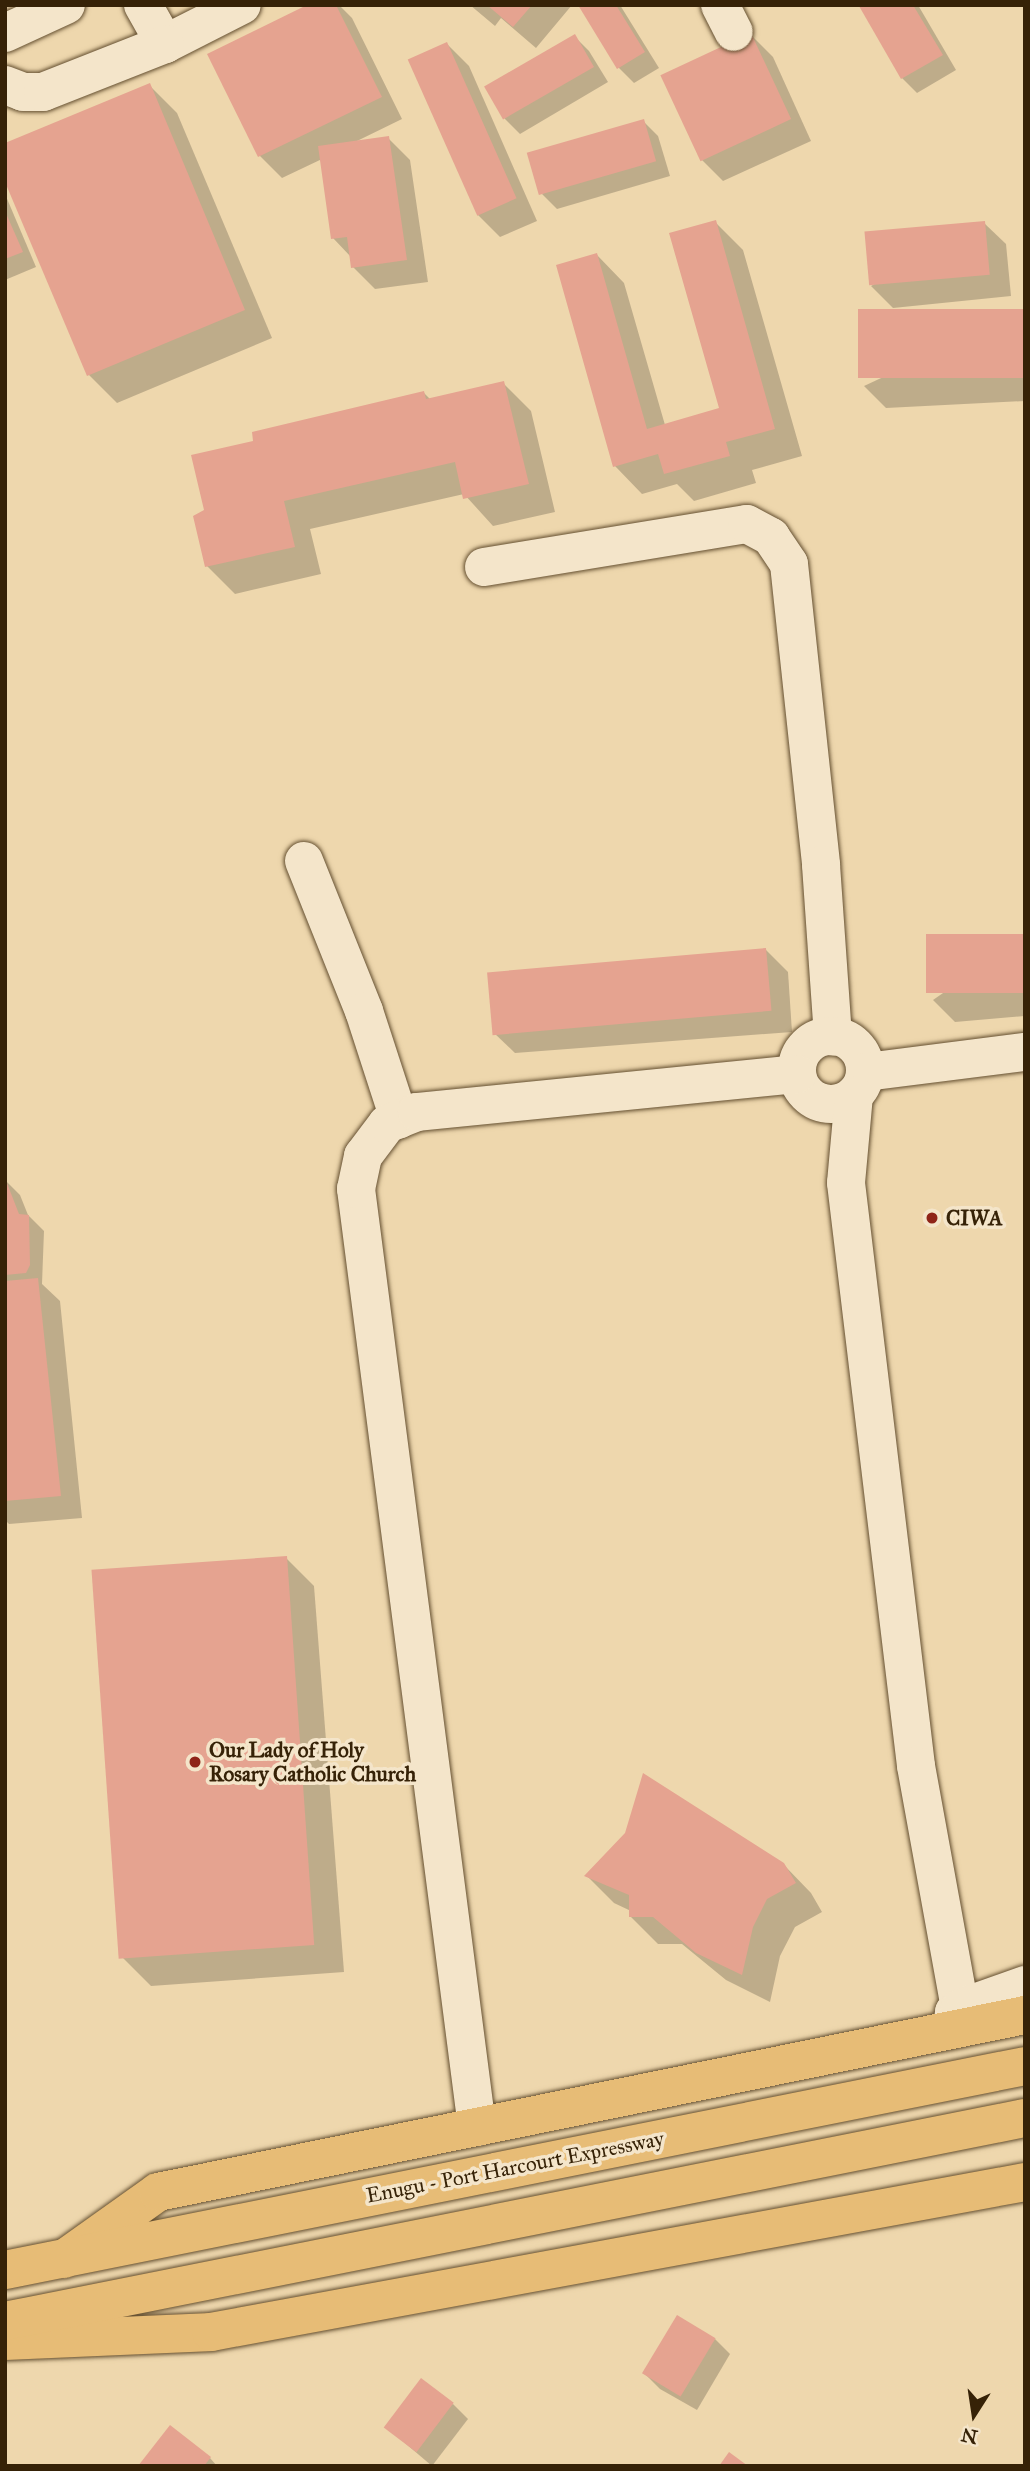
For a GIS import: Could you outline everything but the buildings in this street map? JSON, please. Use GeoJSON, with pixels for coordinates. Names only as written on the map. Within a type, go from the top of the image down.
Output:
{"type":"FeatureCollection","features":[{"type":"Feature","properties":{"kind":"main road"},"geometry":{"type":"LineString","coordinates":[[64,2259],[158,2192],[477,2127],[956,2018],[1025,2015]]}},
{"type":"Feature","properties":{"kind":"main road","name":"Enugu - Port Harcourt Expressway"},"geometry":{"type":"LineString","coordinates":[[5,2270],[1025,2066]]}},
{"type":"Feature","properties":{"kind":"main road"},"geometry":{"type":"LineString","coordinates":[[5,2321],[1025,2118]]}},
{"type":"Feature","properties":{"kind":"main road"},"geometry":{"type":"LineString","coordinates":[[5,2341],[211,2332],[1025,2182]]}},
{"type":"Feature","properties":{"kind":"street"},"geometry":{"type":"LineString","coordinates":[[5,33],[66,5]]}},
{"type":"Feature","properties":{"kind":"street"},"geometry":{"type":"LineString","coordinates":[[143,5],[165,44]]}},
{"type":"Feature","properties":{"kind":"street"},"geometry":{"type":"LineString","coordinates":[[5,85],[23,92],[43,92],[165,44],[242,5]]}},
{"type":"Feature","properties":{"kind":"street"},"geometry":{"type":"LineString","coordinates":[[484,567],[747,524],[771,537],[789,564],[821,865],[833,1037]]}},
{"type":"Feature","properties":{"kind":"street"},"geometry":{"type":"LineString","coordinates":[[304,861],[364,1011],[399,1119]]}},
{"type":"Feature","properties":{"kind":"street"},"geometry":{"type":"LineString","coordinates":[[846,1183],[805,1086],[799,1060],[815,1040],[833,1037],[856,1047],[860,1083],[846,1183],[916,1766],[956,2018],[1025,1986]]}},
{"type":"Feature","properties":{"kind":"street"},"geometry":{"type":"LineString","coordinates":[[477,2127],[356,1189],[363,1156],[387,1124],[417,1112],[805,1086],[839,1103],[860,1083],[1025,1052]]}},
{"type":"Feature","properties":{"kind":"place","name":"CIWA"},"geometry":{"type":"Point","coordinates":[932,1218]}},
{"type":"Feature","properties":{"kind":"place","name":"Our Lady of Holy Rosary Catholic Church"},"geometry":{"type":"Point","coordinates":[195,1762]}}]}
